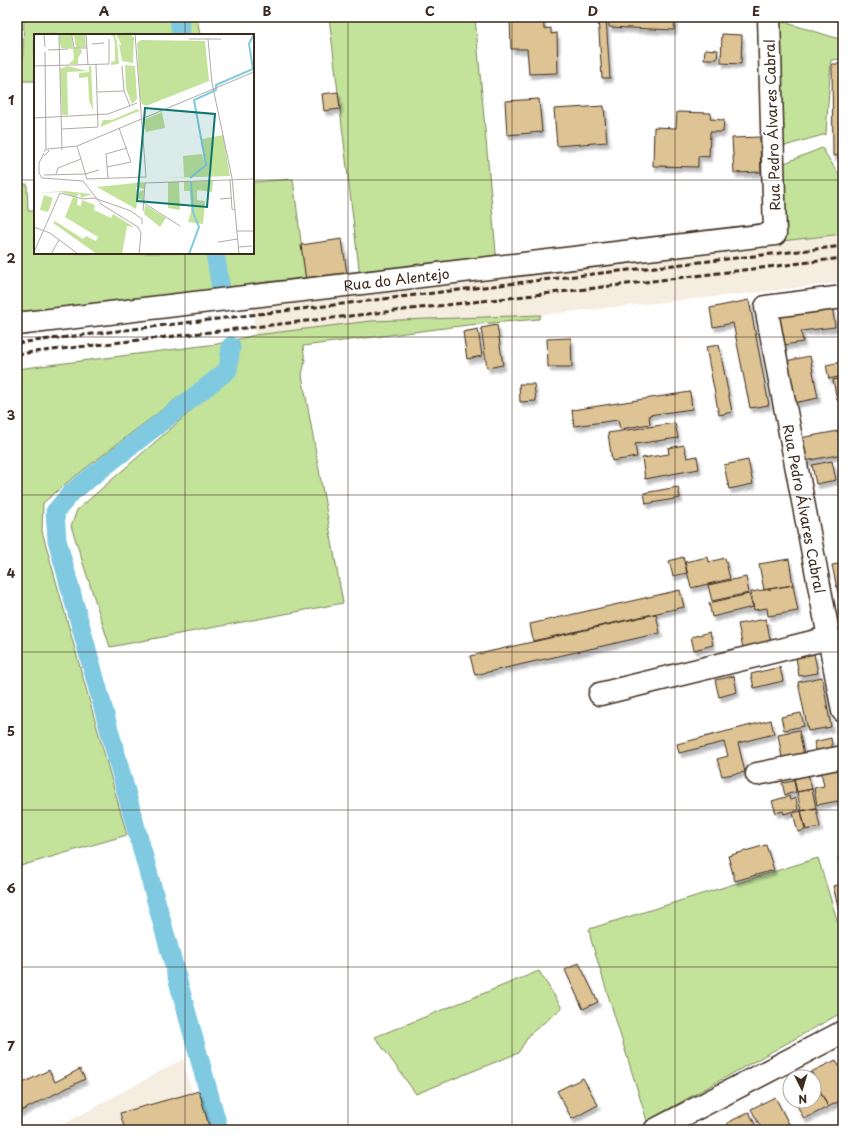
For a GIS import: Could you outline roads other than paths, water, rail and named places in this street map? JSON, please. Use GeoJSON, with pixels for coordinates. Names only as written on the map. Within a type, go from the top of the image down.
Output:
{"type":"FeatureCollection","features":[{"type":"Feature","properties":{"kind":"street","name":"Rua Pedro Álvares Cabral"},"geometry":{"type":"LineString","coordinates":[[769,17],[775,234]]}},
{"type":"Feature","properties":{"kind":"street","name":"Rua do Alentejo"},"geometry":{"type":"LineString","coordinates":[[17,324],[775,234]]}},
{"type":"Feature","properties":{"kind":"street","name":"Rua Pedro Álvares Cabral"},"geometry":{"type":"LineString","coordinates":[[843,297],[766,307],[843,711]]}},
{"type":"Feature","properties":{"kind":"street"},"geometry":{"type":"LineString","coordinates":[[600,694],[829,638]]}},
{"type":"Feature","properties":{"kind":"street"},"geometry":{"type":"LineString","coordinates":[[757,774],[843,757]]}},
{"type":"Feature","properties":{"kind":"street"},"geometry":{"type":"LineString","coordinates":[[655,1130],[843,1032]]}},
{"type":"Feature","properties":{"kind":"waterway"},"geometry":{"type":"LineString","coordinates":[[179,17],[181,34]]}},
{"type":"Feature","properties":{"kind":"waterway"},"geometry":{"type":"LineString","coordinates":[[215,254],[221,289]]}},
{"type":"Feature","properties":{"kind":"waterway"},"geometry":{"type":"LineString","coordinates":[[219,1130],[57,540],[55,512],[72,492],[228,370],[231,346]]}},
{"type":"Feature","properties":{"kind":"railway"},"geometry":{"type":"LineString","coordinates":[[17,343],[575,276],[843,246]]}},
{"type":"Feature","properties":{"kind":"railway"},"geometry":{"type":"LineString","coordinates":[[17,354],[843,258]]}}]}
